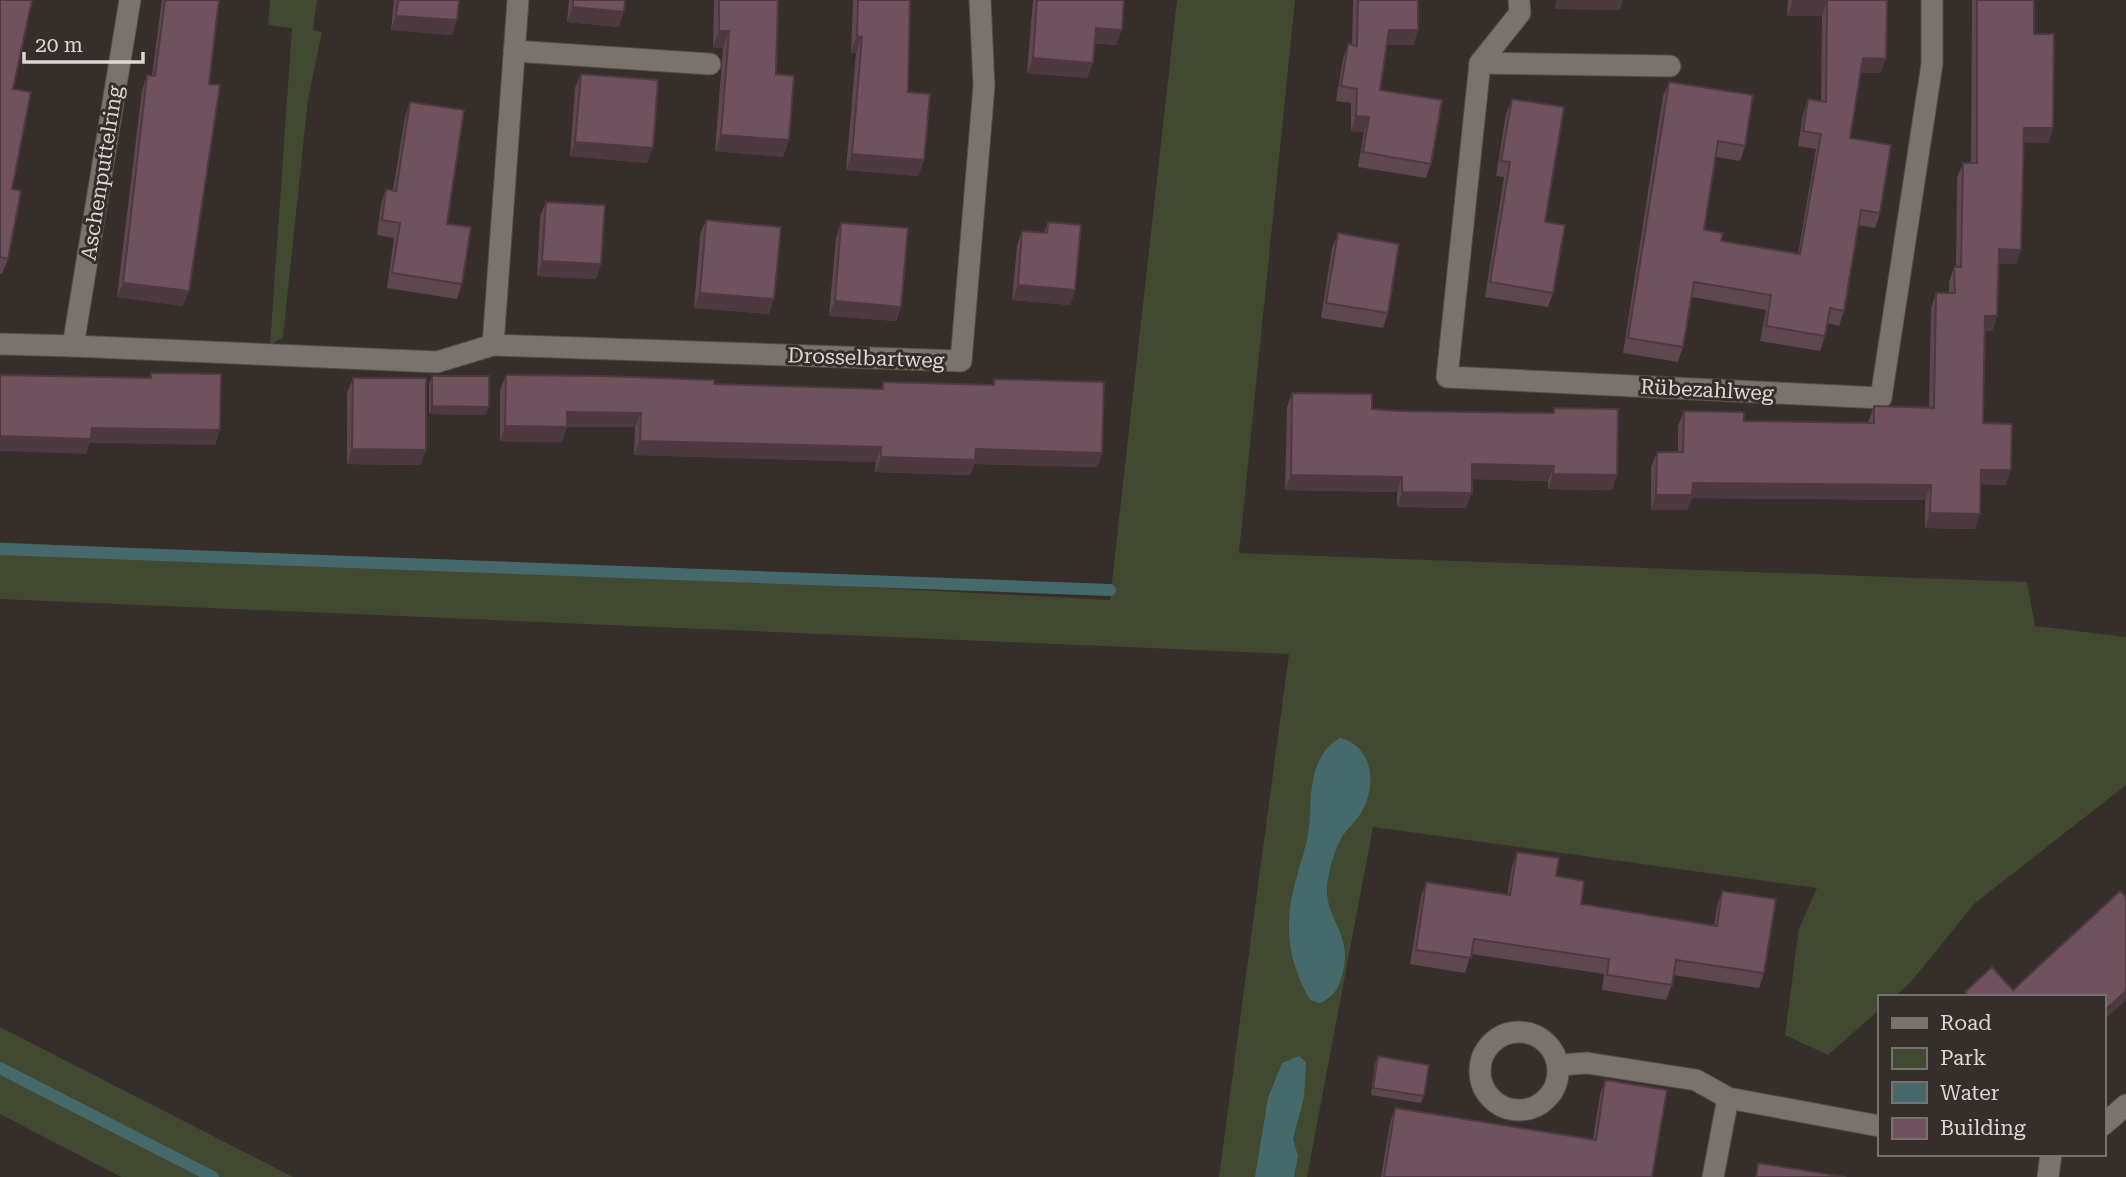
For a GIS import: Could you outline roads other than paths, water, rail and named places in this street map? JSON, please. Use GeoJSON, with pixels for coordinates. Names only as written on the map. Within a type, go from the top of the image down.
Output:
{"type":"FeatureCollection","features":[{"type":"Feature","properties":{"kind":"street","name":"Aschenputtelring"},"geometry":{"type":"LineString","coordinates":[[73,346],[130,0]]}},
{"type":"Feature","properties":{"kind":"street"},"geometry":{"type":"LineString","coordinates":[[494,345],[518,0]]}},
{"type":"Feature","properties":{"kind":"street","name":"Drosselbartweg"},"geometry":{"type":"LineString","coordinates":[[73,346],[437,362],[494,345],[961,361],[984,86],[980,0]]}},
{"type":"Feature","properties":{"kind":"street"},"geometry":{"type":"LineString","coordinates":[[1480,63],[1520,13],[1519,0]]}},
{"type":"Feature","properties":{"kind":"street","name":"Rübezahlweg"},"geometry":{"type":"LineString","coordinates":[[1480,63],[1447,377],[1881,398],[1932,64],[1932,0]]}},
{"type":"Feature","properties":{"kind":"street"},"geometry":{"type":"LineString","coordinates":[[514,51],[710,64]]}},
{"type":"Feature","properties":{"kind":"street"},"geometry":{"type":"LineString","coordinates":[[1480,63],[1670,66]]}},
{"type":"Feature","properties":{"kind":"street"},"geometry":{"type":"LineString","coordinates":[[0,344],[73,346]]}},
{"type":"Feature","properties":{"kind":"street"},"geometry":{"type":"LineString","coordinates":[[1560,1065],[1587,1063],[1696,1080],[1728,1097],[1878,1126]]}},
{"type":"Feature","properties":{"kind":"street"},"geometry":{"type":"LineString","coordinates":[[1713,1177],[1728,1097]]}},
{"type":"Feature","properties":{"kind":"street"},"geometry":{"type":"LineString","coordinates":[[2105,1123],[2126,1105]]}},
{"type":"Feature","properties":{"kind":"street"},"geometry":{"type":"LineString","coordinates":[[2048,1177],[2052,1156]]}},
{"type":"Feature","properties":{"kind":"water"},"geometry":{"type":"Polygon","coordinates":[[[1340,738],[1359,748],[1365,756],[1370,786],[1364,807],[1342,837],[1330,869],[1328,900],[1342,938],[1345,961],[1337,988],[1320,1003],[1310,1000],[1299,976],[1291,952],[1289,922],[1292,898],[1309,830],[1315,771],[1325,750],[1340,738]]]}},
{"type":"Feature","properties":{"kind":"water"},"geometry":{"type":"Polygon","coordinates":[[[1299,1056],[1306,1062],[1304,1097],[1293,1139],[1298,1156],[1294,1177],[1255,1177],[1268,1098],[1282,1063],[1299,1056]]]}},
{"type":"Feature","properties":{"kind":"waterway"},"geometry":{"type":"LineString","coordinates":[[0,549],[1110,590]]}},
{"type":"Feature","properties":{"kind":"waterway"},"geometry":{"type":"LineString","coordinates":[[0,1068],[213,1177]]}}]}
